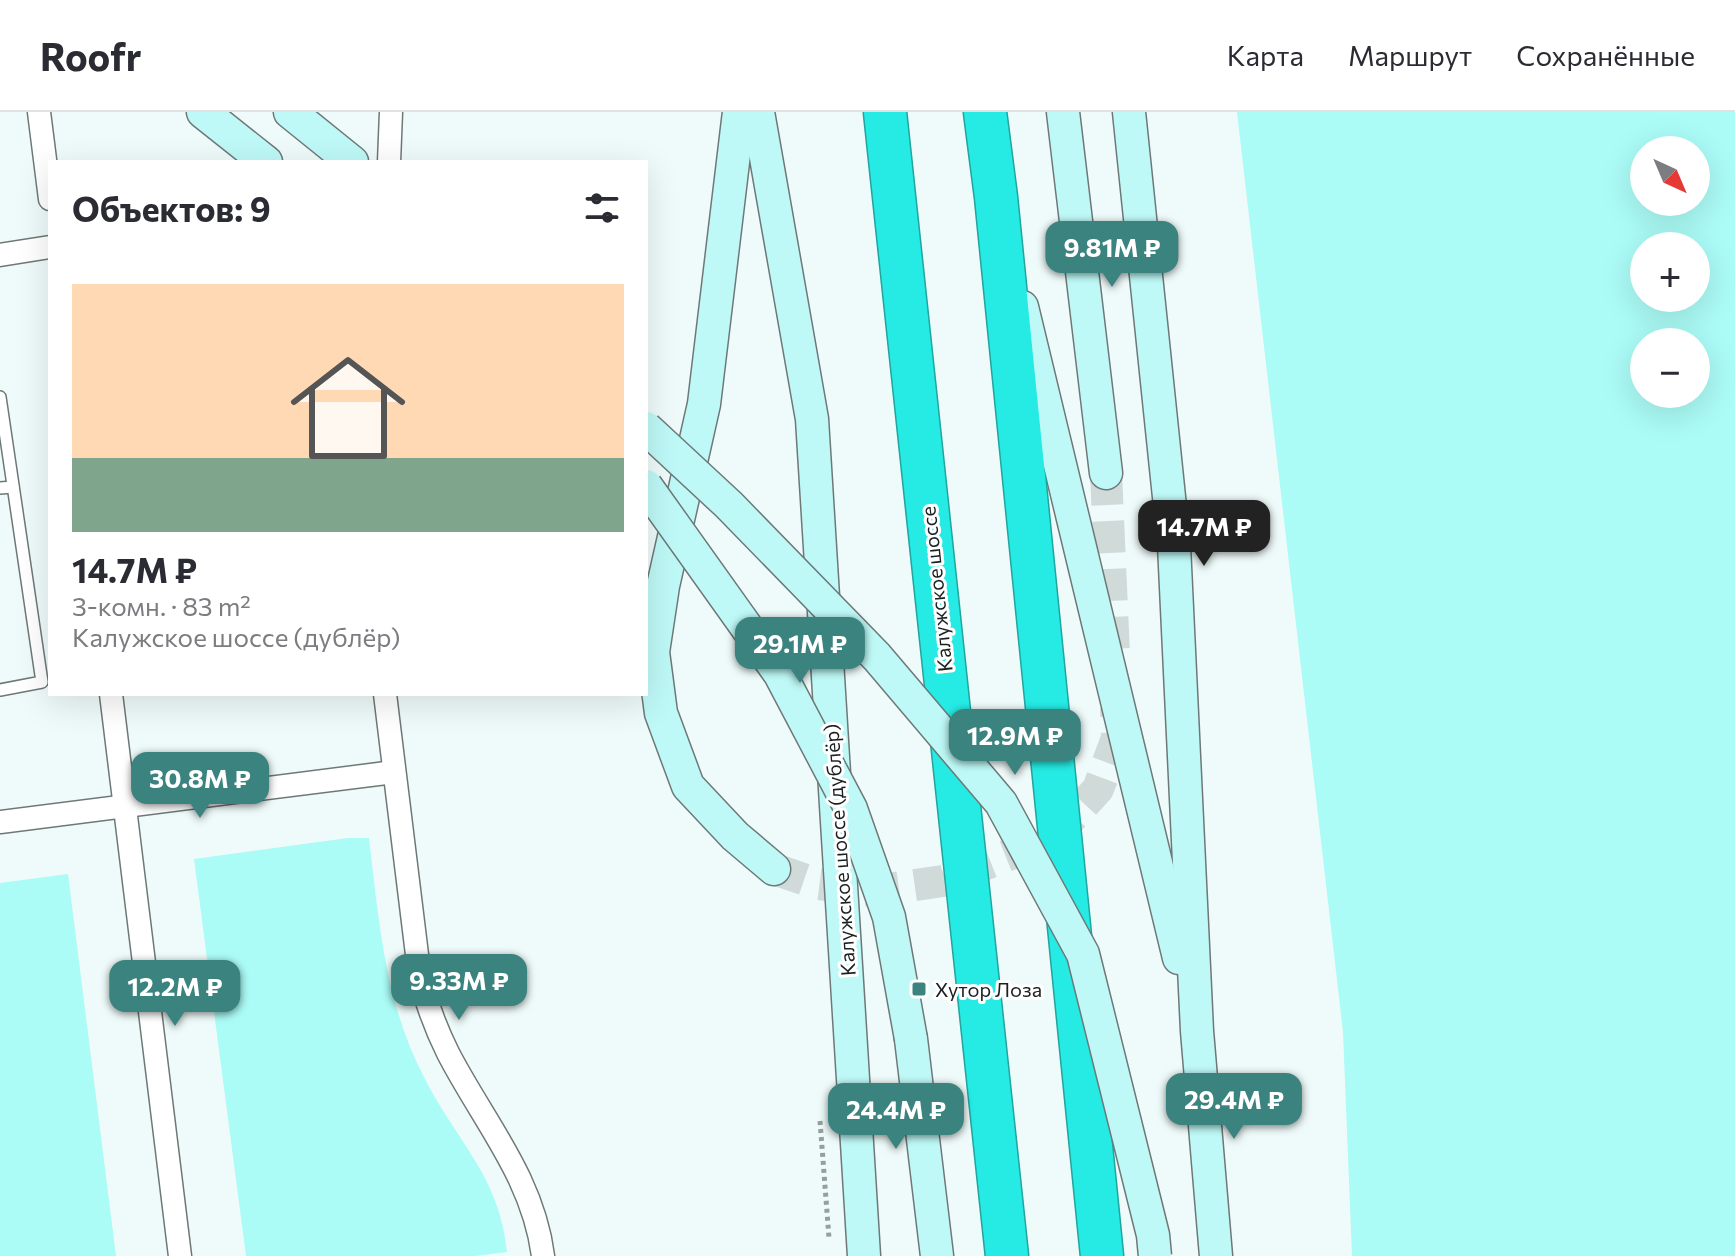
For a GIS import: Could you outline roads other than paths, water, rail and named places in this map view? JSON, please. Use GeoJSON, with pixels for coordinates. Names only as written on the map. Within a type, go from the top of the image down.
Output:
{"type":"FeatureCollection","features":[{"type":"Feature","properties":{"kind":"highway","name":"Калужское шоссе"},"geometry":{"type":"LineString","coordinates":[[885,112],[1007,1256]]}},
{"type":"Feature","properties":{"kind":"highway"},"geometry":{"type":"LineString","coordinates":[[985,112],[1102,1256]]}},
{"type":"Feature","properties":{"kind":"street"},"geometry":{"type":"LineString","coordinates":[[39,112],[48,183]]}},
{"type":"Feature","properties":{"kind":"street"},"geometry":{"type":"LineString","coordinates":[[203,112],[263,160]]}},
{"type":"Feature","properties":{"kind":"street"},"geometry":{"type":"LineString","coordinates":[[290,112],[350,160]]}},
{"type":"Feature","properties":{"kind":"street"},"geometry":{"type":"LineString","coordinates":[[389,160],[391,112]]}},
{"type":"Feature","properties":{"kind":"street"},"geometry":{"type":"LineString","coordinates":[[739,112],[704,404],[663,586],[653,652],[661,713],[688,786],[735,836],[774,869]]}},
{"type":"Feature","properties":{"kind":"street","name":"Калужское шоссе (дублёр)"},"geometry":{"type":"LineString","coordinates":[[758,112],[812,419],[864,1256]]}},
{"type":"Feature","properties":{"kind":"street"},"geometry":{"type":"LineString","coordinates":[[1063,112],[1106,473]]}},
{"type":"Feature","properties":{"kind":"street"},"geometry":{"type":"LineString","coordinates":[[1129,112],[1174,545],[1197,1031],[1216,1256]]}},
{"type":"Feature","properties":{"kind":"street"},"geometry":{"type":"LineString","coordinates":[[996,197],[1197,1031]]}},
{"type":"Feature","properties":{"kind":"street"},"geometry":{"type":"LineString","coordinates":[[0,255],[48,247]]}},
{"type":"Feature","properties":{"kind":"street"},"geometry":{"type":"LineString","coordinates":[[648,430],[729,505],[877,657],[1001,803],[1083,954],[1153,1235],[1155,1256]]}},
{"type":"Feature","properties":{"kind":"street"},"geometry":{"type":"LineString","coordinates":[[648,489],[780,674],[851,809],[889,917],[911,1039],[937,1256]]}},
{"type":"Feature","properties":{"kind":"street"},"geometry":{"type":"LineString","coordinates":[[111,696],[180,1256]]}},
{"type":"Feature","properties":{"kind":"street"},"geometry":{"type":"LineString","coordinates":[[385,696],[415,953],[427,1004],[449,1054],[525,1186],[539,1230],[543,1256]]}},
{"type":"Feature","properties":{"kind":"street"},"geometry":{"type":"LineString","coordinates":[[0,822],[394,772]]}},
{"type":"Feature","properties":{"kind":"lane"},"geometry":{"type":"LineString","coordinates":[[0,397],[42,682],[0,690]]}},
{"type":"Feature","properties":{"kind":"lane"},"geometry":{"type":"LineString","coordinates":[[0,488],[13,487]]}},
{"type":"Feature","properties":{"kind":"tunnel"},"geometry":{"type":"LineString","coordinates":[[1106,473],[1114,654]]}},
{"type":"Feature","properties":{"kind":"tunnel"},"geometry":{"type":"LineString","coordinates":[[774,869],[818,884],[874,891],[943,881],[1016,852],[1062,828],[1098,789],[1117,738],[1116,708]]}},
{"type":"Feature","properties":{"kind":"place","name":"Хутор Лоза"},"geometry":{"type":"Point","coordinates":[919,989]}}]}
